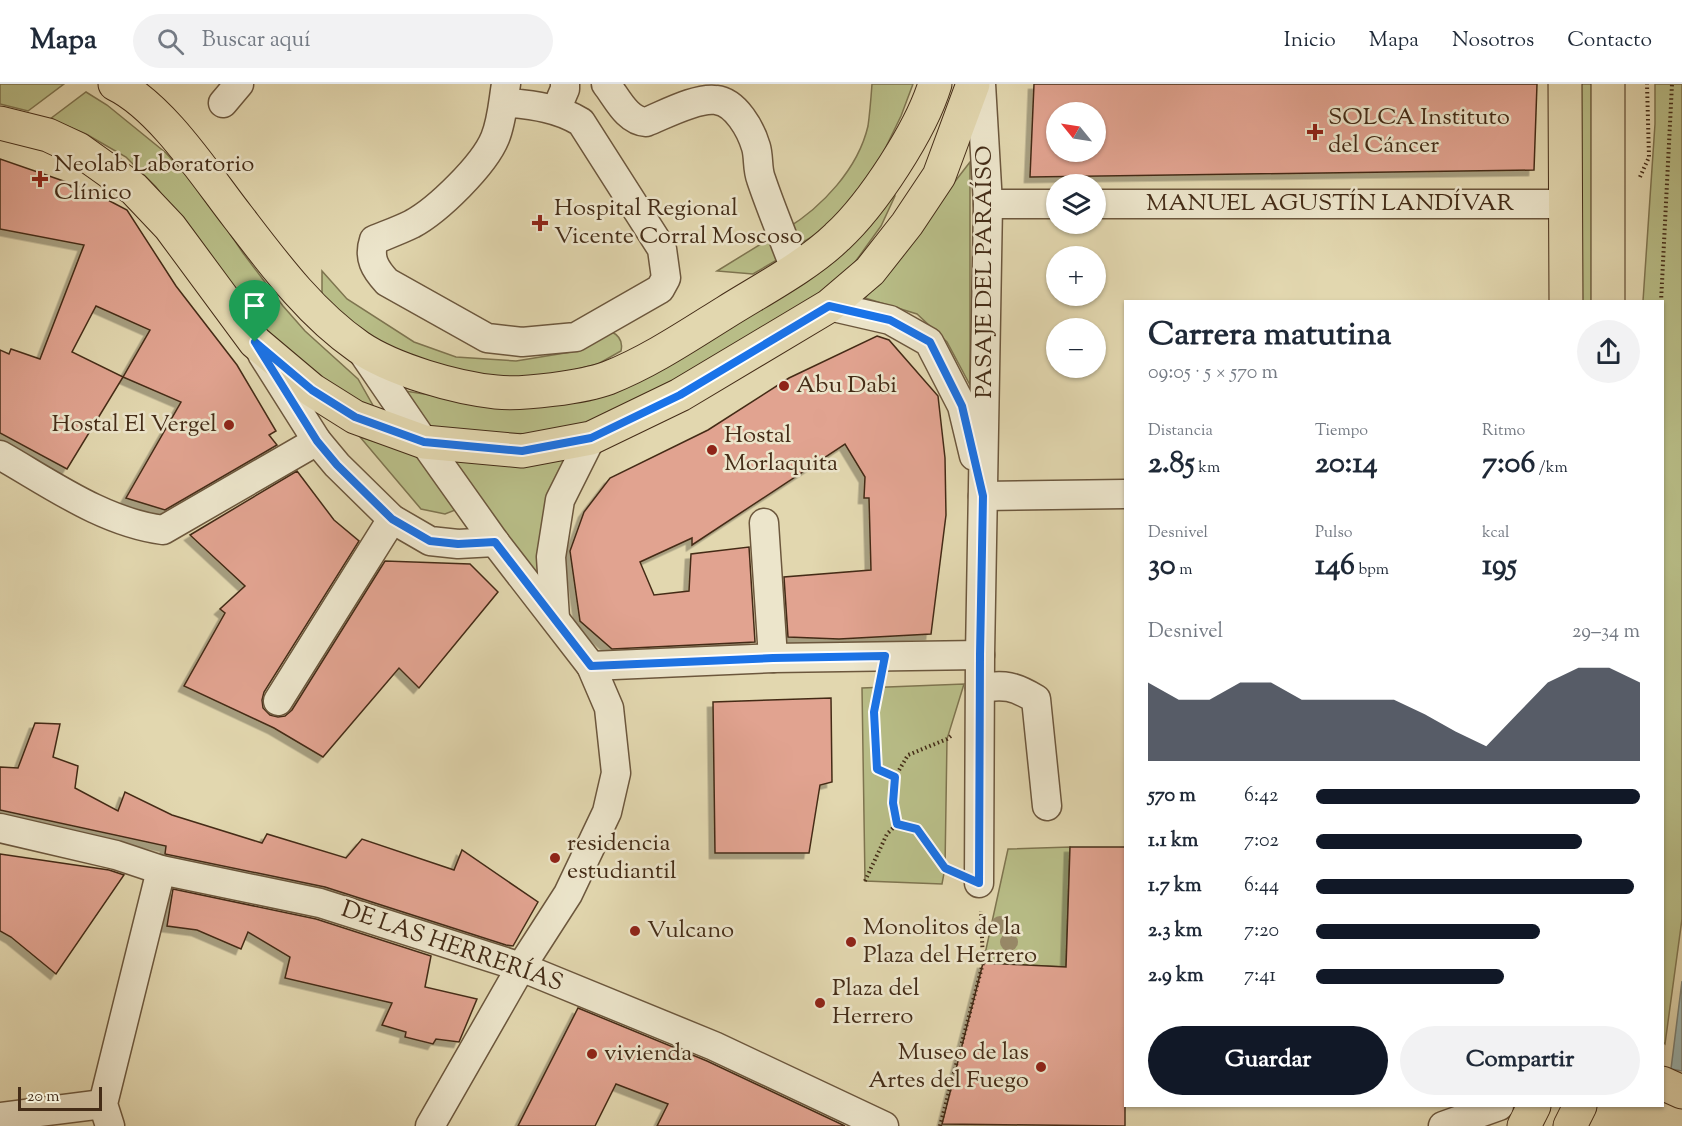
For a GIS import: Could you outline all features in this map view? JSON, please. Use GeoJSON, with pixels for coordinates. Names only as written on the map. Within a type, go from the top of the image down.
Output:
{"type":"FeatureCollection","features":[{"type":"Feature","properties":{"kind":"main road"},"geometry":{"type":"LineString","coordinates":[[128,87],[163,122],[302,297],[359,347],[388,362],[439,381],[498,393],[560,389],[607,378],[669,348],[795,269],[837,238],[876,193],[930,101],[935,84]]}},
{"type":"Feature","properties":{"kind":"main road"},"geometry":{"type":"LineString","coordinates":[[0,123],[48,135],[78,149],[134,189],[170,227],[255,342],[312,390],[355,417],[424,442],[522,451],[591,438],[680,395],[829,306],[870,271],[907,224],[939,176],[973,84]]}},
{"type":"Feature","properties":{"kind":"main road"},"geometry":{"type":"LineString","coordinates":[[1565,84],[1566,300]]}},
{"type":"Feature","properties":{"kind":"main road"},"geometry":{"type":"LineString","coordinates":[[1608,84],[1608,300]]}},
{"type":"Feature","properties":{"kind":"main road"},"geometry":{"type":"LineString","coordinates":[[1664,1084],[1682,1092]]}},
{"type":"Feature","properties":{"kind":"main road"},"geometry":{"type":"LineString","coordinates":[[1524,1126],[1534,1107]]}},
{"type":"Feature","properties":{"kind":"main road"},"geometry":{"type":"LineString","coordinates":[[1570,1126],[1580,1107]]}},
{"type":"Feature","properties":{"kind":"street"},"geometry":{"type":"LineString","coordinates":[[606,84],[630,117],[637,121],[646,122],[700,101],[714,99],[733,108],[748,128],[756,147],[760,176],[795,269]]}},
{"type":"Feature","properties":{"kind":"street","name":"PASAJE DEL PARAÍSO"},"geometry":{"type":"LineString","coordinates":[[979,883],[980,655],[988,204],[981,84]]}},
{"type":"Feature","properties":{"kind":"street"},"geometry":{"type":"LineString","coordinates":[[505,93],[560,97],[566,113],[580,122],[662,249],[666,278],[660,289],[576,337],[522,342],[486,338],[387,282],[375,270],[370,251],[374,240],[414,223],[462,183],[487,154],[496,136],[505,93]]}},
{"type":"Feature","properties":{"kind":"street"},"geometry":{"type":"LineString","coordinates":[[988,204],[1046,204]]}},
{"type":"Feature","properties":{"kind":"street","name":"MANUEL AGUSTÍN LANDÍVAR"},"geometry":{"type":"LineString","coordinates":[[1106,204],[1566,204]]}},
{"type":"Feature","properties":{"kind":"street","name":"PASAJE DEL PARAÍSO"},"geometry":{"type":"LineString","coordinates":[[829,306],[890,320],[930,342],[962,406],[983,496]]}},
{"type":"Feature","properties":{"kind":"street"},"geometry":{"type":"LineString","coordinates":[[255,342],[317,441],[337,465],[392,519],[430,541],[458,544],[495,542]]}},
{"type":"Feature","properties":{"kind":"street"},"geometry":{"type":"LineString","coordinates":[[359,347],[495,542],[591,666],[609,708],[616,773],[607,812],[568,894],[521,966],[430,1126]]}},
{"type":"Feature","properties":{"kind":"street"},"geometry":{"type":"LineString","coordinates":[[555,618],[551,557],[560,500],[591,438]]}},
{"type":"Feature","properties":{"kind":"street"},"geometry":{"type":"LineString","coordinates":[[0,454],[111,517],[163,530],[317,441]]}},
{"type":"Feature","properties":{"kind":"street"},"geometry":{"type":"LineString","coordinates":[[983,496],[1124,494]]}},
{"type":"Feature","properties":{"kind":"street"},"geometry":{"type":"LineString","coordinates":[[278,701],[392,519]]}},
{"type":"Feature","properties":{"kind":"street"},"geometry":{"type":"LineString","coordinates":[[764,523],[773,658]]}},
{"type":"Feature","properties":{"kind":"street"},"geometry":{"type":"LineString","coordinates":[[591,666],[773,658],[980,655]]}},
{"type":"Feature","properties":{"kind":"street"},"geometry":{"type":"LineString","coordinates":[[980,700],[999,685],[1015,687],[1036,699],[1047,806]]}},
{"type":"Feature","properties":{"kind":"street","name":"DE LAS HERRERÍAS"},"geometry":{"type":"LineString","coordinates":[[0,828],[116,855],[161,870],[320,903],[521,966],[714,1046],[884,1126]]}},
{"type":"Feature","properties":{"kind":"street"},"geometry":{"type":"LineString","coordinates":[[0,1118],[106,1115],[161,870]]}},
{"type":"Feature","properties":{"kind":"street"},"geometry":{"type":"LineString","coordinates":[[1443,1126],[1496,1107]]}},
{"type":"Feature","properties":{"kind":"path"},"geometry":{"type":"LineString","coordinates":[[1661,300],[1672,84]]}},
{"type":"Feature","properties":{"kind":"path"},"geometry":{"type":"LineString","coordinates":[[885,656],[874,712],[874,743],[877,769],[895,777]]}},
{"type":"Feature","properties":{"kind":"path"},"geometry":{"type":"LineString","coordinates":[[897,824],[893,803],[895,777],[908,755],[947,739],[980,700]]}},
{"type":"Feature","properties":{"kind":"path"},"geometry":{"type":"LineString","coordinates":[[897,824],[917,829],[945,868],[979,883],[983,963],[940,1126]]}},
{"type":"Feature","properties":{"kind":"path"},"geometry":{"type":"LineString","coordinates":[[865,881],[887,834],[897,824]]}},
{"type":"Feature","properties":{"kind":"green space"},"geometry":{"type":"Polygon","coordinates":[[[0,84],[64,84],[28,111],[0,104],[0,84]]]}},
{"type":"Feature","properties":{"kind":"green space"},"geometry":{"type":"Polygon","coordinates":[[[872,84],[913,84],[901,116],[882,155],[851,200],[822,231],[798,245],[786,229],[813,210],[825,198],[847,172],[856,157],[868,126],[872,84]]]}},
{"type":"Feature","properties":{"kind":"green space"},"geometry":{"type":"Polygon","coordinates":[[[1577,84],[1593,84],[1593,300],[1576,300],[1577,84]]]}},
{"type":"Feature","properties":{"kind":"green space"},"geometry":{"type":"Polygon","coordinates":[[[1655,84],[1682,84],[1682,919],[1665,1044],[1664,300],[1643,300],[1655,124],[1655,84]]]}},
{"type":"Feature","properties":{"kind":"green space"},"geometry":{"type":"Polygon","coordinates":[[[86,92],[107,105],[166,153],[205,196],[243,253],[283,306],[305,331],[358,379],[375,409],[328,384],[262,329],[156,187],[126,157],[86,134],[50,119],[86,92]]]}},
{"type":"Feature","properties":{"kind":"green space"},"geometry":{"type":"Polygon","coordinates":[[[970,162],[970,385],[947,342],[917,314],[865,298],[970,162]]]}},
{"type":"Feature","properties":{"kind":"green space"},"geometry":{"type":"Polygon","coordinates":[[[894,193],[895,196],[881,226],[850,269],[803,307],[592,426],[531,434],[422,431],[393,389],[492,405],[567,402],[894,193]]]}},
{"type":"Feature","properties":{"kind":"green space"},"geometry":{"type":"Polygon","coordinates":[[[769,239],[782,257],[753,274],[717,271],[769,239]]]}},
{"type":"Feature","properties":{"kind":"green space"},"geometry":{"type":"Polygon","coordinates":[[[322,271],[347,299],[414,342],[456,357],[516,361],[571,352],[612,332],[620,340],[621,351],[598,364],[502,383],[377,347],[322,298],[322,271]]]}},
{"type":"Feature","properties":{"kind":"green space"},"geometry":{"type":"Polygon","coordinates":[[[360,437],[419,455],[458,509],[445,514],[421,509],[360,437]]]}},
{"type":"Feature","properties":{"kind":"green space"},"geometry":{"type":"Polygon","coordinates":[[[575,455],[546,595],[444,457],[575,455]]]}},
{"type":"Feature","properties":{"kind":"green space"},"geometry":{"type":"Polygon","coordinates":[[[964,684],[947,739],[945,868],[942,884],[865,881],[862,688],[964,684]]]}},
{"type":"Feature","properties":{"kind":"green space"},"geometry":{"type":"Polygon","coordinates":[[[1070,847],[1066,967],[983,963],[1008,849],[1070,847]]]}},
{"type":"Feature","properties":{"kind":"water"},"geometry":{"type":"Polygon","coordinates":[[[1682,981],[1682,1071],[1671,1069],[1682,981]]]}},
{"type":"Feature","properties":{"kind":"building","name":"SOLCA Instituto del Cáncer"},"geometry":{"type":"Polygon","coordinates":[[[1034,84],[1537,84],[1534,170],[1106,176],[1106,174],[1046,174],[1046,177],[1030,177],[1034,84]]]}},
{"type":"Feature","properties":{"kind":"building"},"geometry":{"type":"Polygon","coordinates":[[[0,159],[98,193],[127,210],[176,286],[237,365],[276,431],[269,435],[277,445],[165,510],[126,498],[181,402],[123,377],[67,469],[0,433],[0,350],[9,354],[11,349],[40,359],[84,245],[0,229],[0,159]],[[96,306],[72,352],[123,377],[150,330],[96,306]]]}},
{"type":"Feature","properties":{"kind":"building"},"geometry":{"type":"Polygon","coordinates":[[[877,336],[889,340],[938,396],[945,458],[946,515],[931,634],[839,639],[788,637],[784,577],[871,570],[869,498],[864,498],[865,477],[845,444],[692,545],[692,538],[640,562],[654,595],[689,591],[691,554],[749,547],[755,642],[612,649],[580,621],[570,551],[584,512],[610,478],[708,430],[789,378],[877,336]]]}},
{"type":"Feature","properties":{"kind":"building"},"geometry":{"type":"Polygon","coordinates":[[[297,471],[334,520],[359,541],[264,692],[263,708],[270,715],[285,716],[292,710],[385,561],[470,564],[498,592],[419,688],[399,668],[323,757],[274,728],[184,686],[225,613],[220,609],[245,586],[190,535],[297,471]]]}},
{"type":"Feature","properties":{"kind":"building"},"geometry":{"type":"Polygon","coordinates":[[[831,698],[832,782],[820,785],[809,853],[715,853],[713,702],[831,698]]]}},
{"type":"Feature","properties":{"kind":"building"},"geometry":{"type":"Polygon","coordinates":[[[35,723],[60,724],[53,757],[78,766],[75,788],[118,811],[125,792],[172,815],[262,843],[267,834],[346,858],[362,839],[454,870],[462,850],[538,902],[513,946],[506,945],[325,887],[165,854],[166,846],[0,810],[0,767],[18,768],[35,723]]]}},
{"type":"Feature","properties":{"kind":"building","name":"Museo de las Artes del Fuego"},"geometry":{"type":"Polygon","coordinates":[[[1070,847],[1124,847],[1125,1126],[942,1124],[983,963],[1066,967],[1070,847]]]}},
{"type":"Feature","properties":{"kind":"building"},"geometry":{"type":"Polygon","coordinates":[[[0,854],[109,870],[124,875],[56,974],[11,937],[0,931],[0,854]]]}},
{"type":"Feature","properties":{"kind":"building"},"geometry":{"type":"Polygon","coordinates":[[[173,889],[316,919],[431,956],[425,987],[477,999],[459,1042],[436,1039],[433,1044],[405,1037],[406,1032],[382,1025],[392,1003],[285,978],[290,957],[248,932],[241,949],[197,930],[167,926],[173,889]]]}},
{"type":"Feature","properties":{"kind":"building"},"geometry":{"type":"Polygon","coordinates":[[[578,1008],[707,1061],[845,1126],[657,1126],[668,1104],[616,1084],[595,1126],[518,1126],[578,1008]]]}},
{"type":"Feature","properties":{"kind":"place","name":"SOLCA Instituto del Cáncer"},"geometry":{"type":"Point","coordinates":[1315,132]}},
{"type":"Feature","properties":{"kind":"place","name":"Neolab Laboratorio Clínico"},"geometry":{"type":"Point","coordinates":[40,179]}},
{"type":"Feature","properties":{"kind":"place","name":"Hospital Regional Vicente Corral Moscoso"},"geometry":{"type":"Point","coordinates":[540,223]}},
{"type":"Feature","properties":{"kind":"place","name":"Abu Dabi"},"geometry":{"type":"Point","coordinates":[784,386]}},
{"type":"Feature","properties":{"kind":"place","name":"Hostal El Vergel"},"geometry":{"type":"Point","coordinates":[229,425]}},
{"type":"Feature","properties":{"kind":"place","name":"Hostal Morlaquita"},"geometry":{"type":"Point","coordinates":[712,450]}},
{"type":"Feature","properties":{"kind":"place","name":"residencia estudiantil"},"geometry":{"type":"Point","coordinates":[555,858]}},
{"type":"Feature","properties":{"kind":"place","name":"Vulcano"},"geometry":{"type":"Point","coordinates":[635,931]}},
{"type":"Feature","properties":{"kind":"place","name":"Monolitos de la Plaza del Herrero"},"geometry":{"type":"Point","coordinates":[851,942]}},
{"type":"Feature","properties":{"kind":"place","name":"Plaza del Herrero"},"geometry":{"type":"Point","coordinates":[820,1003]}},
{"type":"Feature","properties":{"kind":"place","name":"vivienda"},"geometry":{"type":"Point","coordinates":[592,1054]}},
{"type":"Feature","properties":{"kind":"place","name":"Museo de las Artes del Fuego"},"geometry":{"type":"Point","coordinates":[1041,1067]}},
{"type":"Feature","properties":{"kind":"route"},"geometry":{"type":"LineString","coordinates":[[829,306],[890,320],[930,342],[962,406],[983,496],[979,883],[945,868],[917,829],[897,824],[893,803],[895,777],[877,769],[874,743],[874,712],[885,656],[773,658],[591,666],[495,542],[458,544],[430,541],[392,519],[337,465],[317,441],[255,342],[312,390],[355,417],[424,442],[469,448],[522,451],[591,438],[680,395],[829,306]]}}]}
